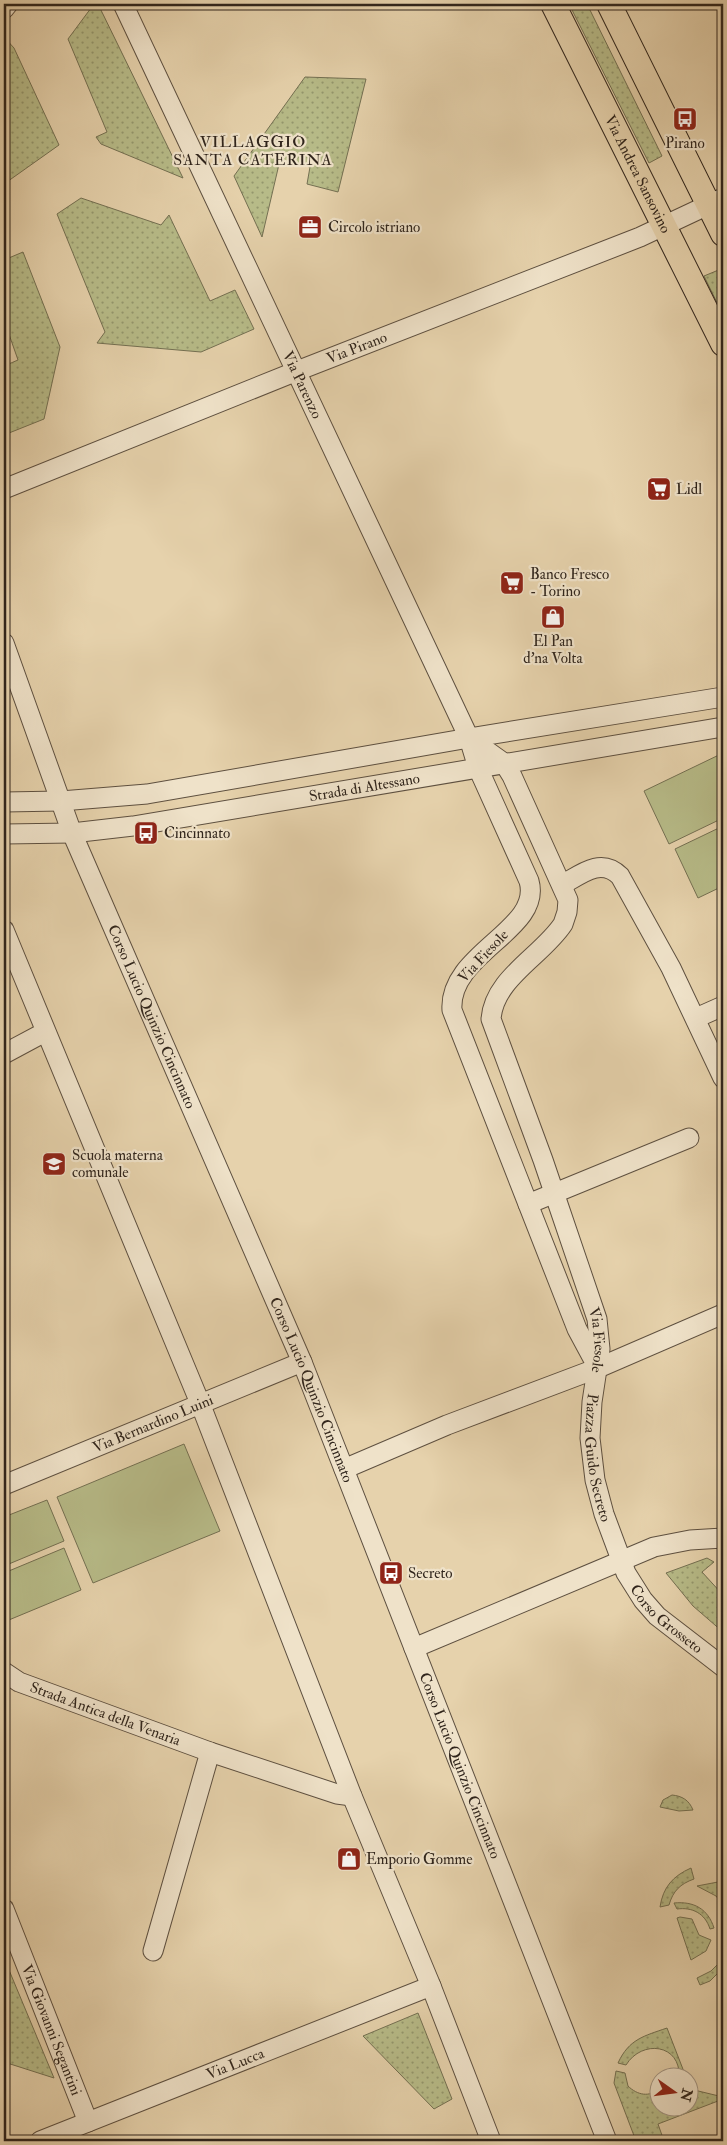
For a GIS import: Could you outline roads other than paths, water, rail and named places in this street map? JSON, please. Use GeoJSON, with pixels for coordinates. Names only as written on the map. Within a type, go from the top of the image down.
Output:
{"type":"FeatureCollection","features":[{"type":"Feature","properties":{"kind":"main road","name":"Via Andrea Sansovino"},"geometry":{"type":"LineString","coordinates":[[553,4],[723,344]]}},
{"type":"Feature","properties":{"kind":"main road"},"geometry":{"type":"LineString","coordinates":[[609,4],[716,201],[723,234]]}},
{"type":"Feature","properties":{"kind":"street"},"geometry":{"type":"LineString","coordinates":[[4,9],[8,4]]}},
{"type":"Feature","properties":{"kind":"street","name":"Via Parenzo"},"geometry":{"type":"LineString","coordinates":[[123,4],[469,738],[478,768]]}},
{"type":"Feature","properties":{"kind":"street","name":"Via Pirano"},"geometry":{"type":"LineString","coordinates":[[4,489],[664,226],[716,201]]}},
{"type":"Feature","properties":{"kind":"street","name":"Corso Lucio Quinzio Cincinnato"},"geometry":{"type":"LineString","coordinates":[[4,643],[72,833],[302,1362],[607,2141]]}},
{"type":"Feature","properties":{"kind":"street","name":"Strada di Altessano"},"geometry":{"type":"LineString","coordinates":[[4,802],[61,801],[148,794],[469,738],[723,698]]}},
{"type":"Feature","properties":{"kind":"street","name":"Strada di Altessano"},"geometry":{"type":"LineString","coordinates":[[4,834],[72,833],[199,815],[723,727]]}},
{"type":"Feature","properties":{"kind":"street"},"geometry":{"type":"LineString","coordinates":[[469,738],[504,763]]}},
{"type":"Feature","properties":{"kind":"street","name":"Via Fiesole"},"geometry":{"type":"LineString","coordinates":[[504,763],[512,776],[567,896],[568,906],[562,924],[502,989],[493,1007],[492,1019],[555,1194],[597,1319],[600,1342],[598,1368]]}},
{"type":"Feature","properties":{"kind":"street","name":"Via Fiesole"},"geometry":{"type":"LineString","coordinates":[[478,768],[528,881],[530,894],[526,907],[520,916],[462,974],[454,991],[452,1010],[577,1329],[598,1368]]}},
{"type":"Feature","properties":{"kind":"street"},"geometry":{"type":"LineString","coordinates":[[562,885],[594,867],[607,868],[620,876],[655,937],[696,1018],[723,1078]]}},
{"type":"Feature","properties":{"kind":"street"},"geometry":{"type":"LineString","coordinates":[[4,930],[200,1403],[352,1796],[431,1986],[491,2141]]}},
{"type":"Feature","properties":{"kind":"street"},"geometry":{"type":"LineString","coordinates":[[696,1018],[723,1006]]}},
{"type":"Feature","properties":{"kind":"street"},"geometry":{"type":"LineString","coordinates":[[4,1054],[46,1032]]}},
{"type":"Feature","properties":{"kind":"street"},"geometry":{"type":"LineString","coordinates":[[528,1204],[689,1138]]}},
{"type":"Feature","properties":{"kind":"street"},"geometry":{"type":"LineString","coordinates":[[598,1368],[723,1314]]}},
{"type":"Feature","properties":{"kind":"street","name":"Via Bernardino Luini"},"geometry":{"type":"LineString","coordinates":[[4,1485],[302,1362]]}},
{"type":"Feature","properties":{"kind":"street","name":"Piazza Guido Secreto"},"geometry":{"type":"LineString","coordinates":[[344,1469],[448,1425],[598,1368]]}},
{"type":"Feature","properties":{"kind":"street","name":"Piazza Guido Secreto"},"geometry":{"type":"LineString","coordinates":[[598,1368],[590,1417],[592,1465],[599,1498],[622,1562]]}},
{"type":"Feature","properties":{"kind":"street"},"geometry":{"type":"LineString","coordinates":[[414,1648],[648,1550],[667,1544],[723,1538]]}},
{"type":"Feature","properties":{"kind":"street","name":"Corso Grosseto"},"geometry":{"type":"LineString","coordinates":[[622,1562],[638,1594],[652,1611],[723,1668]]}},
{"type":"Feature","properties":{"kind":"street","name":"Strada Antica della Venaria"},"geometry":{"type":"LineString","coordinates":[[4,1672],[19,1682],[210,1752],[337,1794],[352,1796]]}},
{"type":"Feature","properties":{"kind":"street"},"geometry":{"type":"LineString","coordinates":[[153,1952],[210,1752]]}},
{"type":"Feature","properties":{"kind":"street","name":"Via Giovanni Segantini"},"geometry":{"type":"LineString","coordinates":[[4,1909],[88,2122]]}},
{"type":"Feature","properties":{"kind":"street","name":"Via Lucca"},"geometry":{"type":"LineString","coordinates":[[40,2141],[431,1986]]}},
{"type":"Feature","properties":{"kind":"place","name":"Pirano"},"geometry":{"type":"Point","coordinates":[685,119]}},
{"type":"Feature","properties":{"kind":"place","name":"Circolo istriano"},"geometry":{"type":"Point","coordinates":[310,227]}},
{"type":"Feature","properties":{"kind":"place","name":"Lidl"},"geometry":{"type":"Point","coordinates":[659,489]}},
{"type":"Feature","properties":{"kind":"place","name":"Banco Fresco - Torino"},"geometry":{"type":"Point","coordinates":[512,583]}},
{"type":"Feature","properties":{"kind":"place","name":"El Pan d'na Volta"},"geometry":{"type":"Point","coordinates":[553,617]}},
{"type":"Feature","properties":{"kind":"place","name":"Cincinnato"},"geometry":{"type":"Point","coordinates":[146,833]}},
{"type":"Feature","properties":{"kind":"place","name":"Scuola materna comunale"},"geometry":{"type":"Point","coordinates":[54,1164]}},
{"type":"Feature","properties":{"kind":"place","name":"Secreto"},"geometry":{"type":"Point","coordinates":[391,1573]}},
{"type":"Feature","properties":{"kind":"place","name":"Emporio Gomme"},"geometry":{"type":"Point","coordinates":[349,1859]}},
{"type":"Feature","properties":{"kind":"district","name":"VILLAGGIO SANTA CATERINA"},"geometry":{"type":"Point","coordinates":[253,150]}}]}
